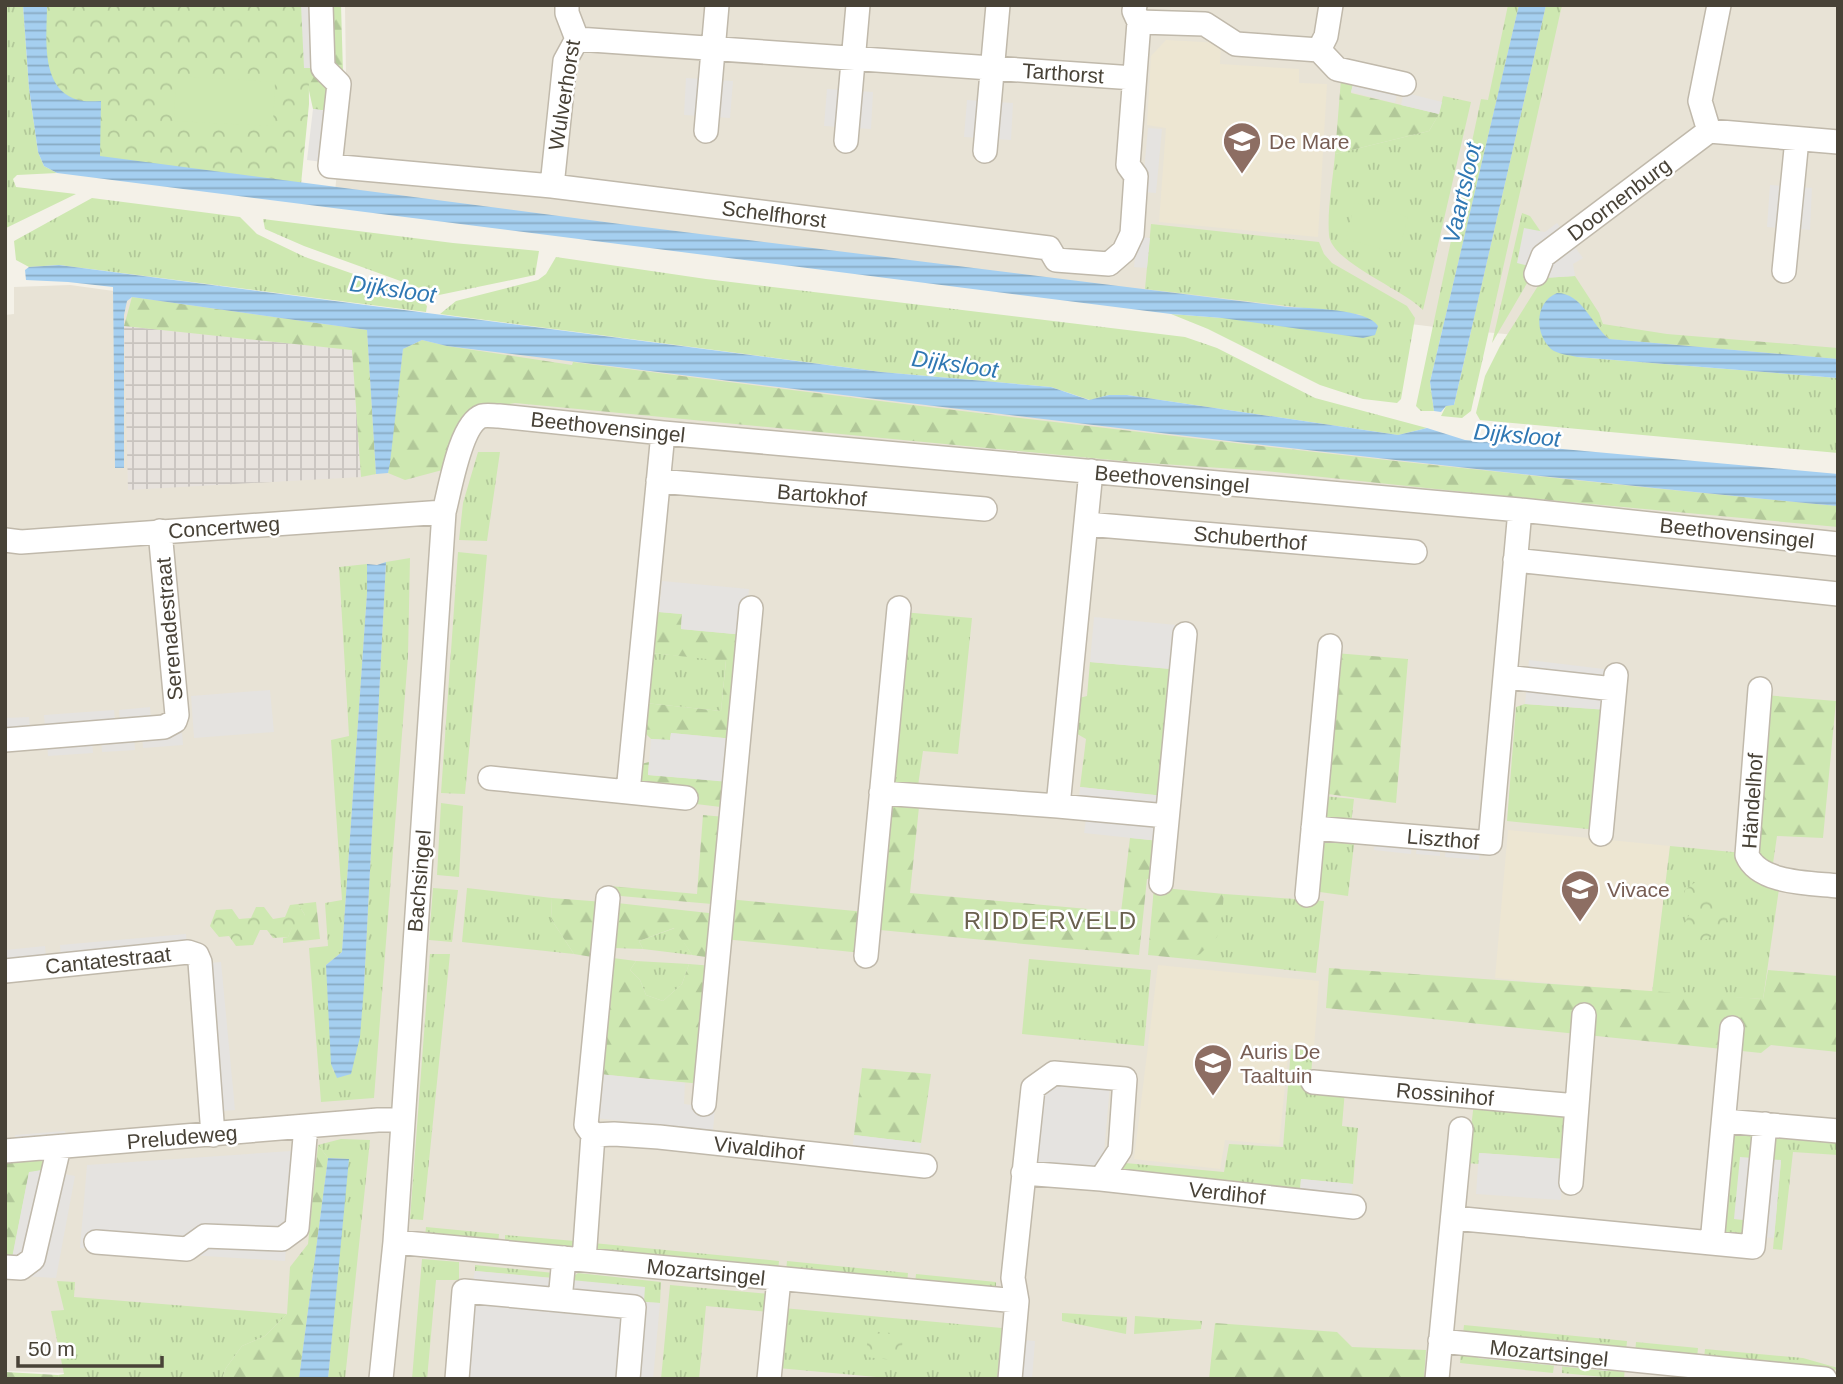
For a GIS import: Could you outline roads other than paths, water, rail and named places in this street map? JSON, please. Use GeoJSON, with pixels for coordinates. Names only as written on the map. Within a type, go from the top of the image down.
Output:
{"type":"FeatureCollection","features":[{"type":"Feature","properties":{"kind":"street","name":"Schelfhorst"},"geometry":{"type":"LineString","coordinates":[[321,5],[323,68],[339,84],[330,166],[552,186],[1049,248],[1056,260],[1109,264],[1124,251],[1132,234],[1136,176],[1128,164],[1137,14]]}},
{"type":"Feature","properties":{"kind":"street","name":"Wulverhorst"},"geometry":{"type":"LineString","coordinates":[[552,186],[565,61],[577,39],[566,5]]}},
{"type":"Feature","properties":{"kind":"street"},"geometry":{"type":"LineString","coordinates":[[706,131],[717,5]]}},
{"type":"Feature","properties":{"kind":"street"},"geometry":{"type":"LineString","coordinates":[[846,141],[858,5]]}},
{"type":"Feature","properties":{"kind":"street","name":"Tarthorst"},"geometry":{"type":"LineString","coordinates":[[985,151],[998,5]]}},
{"type":"Feature","properties":{"kind":"street"},"geometry":{"type":"LineString","coordinates":[[1319,50],[1326,36],[1331,5]]}},
{"type":"Feature","properties":{"kind":"street"},"geometry":{"type":"LineString","coordinates":[[1719,5],[1700,101],[1709,131],[1838,142]]}},
{"type":"Feature","properties":{"kind":"street"},"geometry":{"type":"LineString","coordinates":[[1137,14],[1205,24],[1236,44],[1319,50],[1337,69],[1404,84]]}},
{"type":"Feature","properties":{"kind":"street","name":"Tarthorst"},"geometry":{"type":"LineString","coordinates":[[577,39],[1134,78]]}},
{"type":"Feature","properties":{"kind":"street","name":"Doornenburg"},"geometry":{"type":"LineString","coordinates":[[1536,274],[1543,256],[1709,131]]}},
{"type":"Feature","properties":{"kind":"street"},"geometry":{"type":"LineString","coordinates":[[1784,271],[1797,138]]}},
{"type":"Feature","properties":{"kind":"street","name":"Bachsingel"},"geometry":{"type":"LineString","coordinates":[[381,1379],[395,1242],[444,512],[464,436],[471,424],[482,416],[506,417]]}},
{"type":"Feature","properties":{"kind":"street","name":"Beethovensingel"},"geometry":{"type":"LineString","coordinates":[[506,417],[1520,510],[1838,544]]}},
{"type":"Feature","properties":{"kind":"street"},"geometry":{"type":"LineString","coordinates":[[628,792],[663,433]]}},
{"type":"Feature","properties":{"kind":"street"},"geometry":{"type":"LineString","coordinates":[[1058,806],[1091,471]]}},
{"type":"Feature","properties":{"kind":"street","name":"Bartokhof"},"geometry":{"type":"LineString","coordinates":[[658,481],[985,509]]}},
{"type":"Feature","properties":{"kind":"street","name":"Liszthof"},"geometry":{"type":"LineString","coordinates":[[1313,828],[1490,843],[1520,510]]}},
{"type":"Feature","properties":{"kind":"street","name":"Concertweg"},"geometry":{"type":"LineString","coordinates":[[5,540],[21,542],[444,512]]}},
{"type":"Feature","properties":{"kind":"street","name":"Schuberthof"},"geometry":{"type":"LineString","coordinates":[[1086,524],[1415,552]]}},
{"type":"Feature","properties":{"kind":"street","name":"Serenadestraat"},"geometry":{"type":"LineString","coordinates":[[5,740],[164,727],[175,722],[177,715],[160,531]]}},
{"type":"Feature","properties":{"kind":"street"},"geometry":{"type":"LineString","coordinates":[[1515,560],[1838,594]]}},
{"type":"Feature","properties":{"kind":"street","name":"Vivaldihof"},"geometry":{"type":"LineString","coordinates":[[704,1104],[751,608]]}},
{"type":"Feature","properties":{"kind":"street"},"geometry":{"type":"LineString","coordinates":[[867,944],[899,608]]}},
{"type":"Feature","properties":{"kind":"street"},"geometry":{"type":"LineString","coordinates":[[1161,883],[1185,634]]}},
{"type":"Feature","properties":{"kind":"street"},"geometry":{"type":"LineString","coordinates":[[1307,895],[1330,646]]}},
{"type":"Feature","properties":{"kind":"street"},"geometry":{"type":"LineString","coordinates":[[1506,677],[1615,682],[1601,834]]}},
{"type":"Feature","properties":{"kind":"street","name":"Händelhof"},"geometry":{"type":"LineString","coordinates":[[1760,689],[1747,855],[1751,864],[1762,872],[1791,882],[1838,886]]}},
{"type":"Feature","properties":{"kind":"street"},"geometry":{"type":"LineString","coordinates":[[490,778],[687,798]]}},
{"type":"Feature","properties":{"kind":"street"},"geometry":{"type":"LineString","coordinates":[[881,793],[1167,816]]}},
{"type":"Feature","properties":{"kind":"street"},"geometry":{"type":"LineString","coordinates":[[561,1300],[574,1259],[593,1135],[586,1125],[608,898]]}},
{"type":"Feature","properties":{"kind":"street","name":"Cantatestraat"},"geometry":{"type":"LineString","coordinates":[[5,971],[188,952],[197,955],[200,962],[213,1135]]}},
{"type":"Feature","properties":{"kind":"street"},"geometry":{"type":"LineString","coordinates":[[1571,1183],[1584,1015]]}},
{"type":"Feature","properties":{"kind":"street"},"geometry":{"type":"LineString","coordinates":[[1712,1243],[1732,1028]]}},
{"type":"Feature","properties":{"kind":"street"},"geometry":{"type":"LineString","coordinates":[[1010,1379],[1017,1301],[1013,1279],[1033,1087],[1054,1073],[1125,1079],[1119,1150],[1101,1179]]}},
{"type":"Feature","properties":{"kind":"street","name":"Rossinihof"},"geometry":{"type":"LineString","coordinates":[[1313,1082],[1577,1106]]}},
{"type":"Feature","properties":{"kind":"street","name":"Preludeweg"},"geometry":{"type":"LineString","coordinates":[[5,1151],[403,1120]]}},
{"type":"Feature","properties":{"kind":"street"},"geometry":{"type":"LineString","coordinates":[[1724,1121],[1838,1131]]}},
{"type":"Feature","properties":{"kind":"street"},"geometry":{"type":"LineString","coordinates":[[1453,1217],[1753,1247],[1765,1124]]}},
{"type":"Feature","properties":{"kind":"street"},"geometry":{"type":"LineString","coordinates":[[96,1242],[187,1249],[205,1236],[282,1239],[298,1228],[306,1126]]}},
{"type":"Feature","properties":{"kind":"street","name":"Rossinihof"},"geometry":{"type":"LineString","coordinates":[[1437,1379],[1461,1129]]}},
{"type":"Feature","properties":{"kind":"street","name":"Vivaldihof"},"geometry":{"type":"LineString","coordinates":[[593,1135],[659,1137],[925,1166]]}},
{"type":"Feature","properties":{"kind":"street"},"geometry":{"type":"LineString","coordinates":[[5,1267],[21,1268],[33,1259],[59,1147]]}},
{"type":"Feature","properties":{"kind":"street","name":"Verdihof"},"geometry":{"type":"LineString","coordinates":[[1023,1173],[1354,1207]]}},
{"type":"Feature","properties":{"kind":"street","name":"Mozartsingel"},"geometry":{"type":"LineString","coordinates":[[395,1242],[1017,1301]]}},
{"type":"Feature","properties":{"kind":"street"},"geometry":{"type":"LineString","coordinates":[[769,1379],[779,1279]]}},
{"type":"Feature","properties":{"kind":"street"},"geometry":{"type":"LineString","coordinates":[[457,1379],[464,1291],[634,1307],[628,1379]]}},
{"type":"Feature","properties":{"kind":"street","name":"Mozartsingel"},"geometry":{"type":"LineString","coordinates":[[1440,1341],[1669,1372],[1825,1379]]}},
{"type":"Feature","properties":{"kind":"water"},"geometry":{"type":"Polygon","coordinates":[[[23,5],[47,5],[48,60],[57,85],[65,94],[78,100],[101,101],[100,156],[620,224],[1288,307],[1337,310],[1363,316],[1378,326],[1375,335],[1363,338],[1222,318],[1171,314],[57,173],[44,166],[38,152],[29,88],[23,5]]]}},
{"type":"Feature","properties":{"kind":"water"},"geometry":{"type":"Polygon","coordinates":[[[1519,5],[1546,5],[1454,405],[1446,406],[1441,412],[1434,411],[1430,382],[1519,5]]]}},
{"type":"Feature","properties":{"kind":"water"},"geometry":{"type":"Polygon","coordinates":[[[59,265],[881,372],[1051,387],[1089,400],[1109,395],[1127,395],[1398,435],[1427,428],[1465,440],[1838,474],[1838,506],[1142,431],[447,346],[422,340],[403,349],[388,473],[376,474],[367,330],[132,297],[127,301],[124,315],[124,468],[115,468],[113,287],[26,280],[25,270],[29,267],[59,265]]]}},
{"type":"Feature","properties":{"kind":"water"},"geometry":{"type":"Polygon","coordinates":[[[1557,293],[1566,294],[1580,304],[1609,339],[1838,359],[1838,378],[1577,357],[1560,353],[1545,342],[1539,318],[1544,303],[1557,293]]]}},
{"type":"Feature","properties":{"kind":"water"},"geometry":{"type":"Polygon","coordinates":[[[386,562],[360,1037],[351,1074],[337,1078],[331,1064],[326,965],[342,952],[367,564],[386,562]]]}},
{"type":"Feature","properties":{"kind":"water"},"geometry":{"type":"Polygon","coordinates":[[[328,1158],[349,1159],[328,1379],[299,1379],[328,1158]]]}},
{"type":"Feature","properties":{"kind":"place","name":"De Mare"},"geometry":{"type":"Point","coordinates":[1242,175]}},
{"type":"Feature","properties":{"kind":"place","name":"Vivace"},"geometry":{"type":"Point","coordinates":[1580,923]}},
{"type":"Feature","properties":{"kind":"place","name":"Auris De Taaltuin"},"geometry":{"type":"Point","coordinates":[1213,1097]}},
{"type":"Feature","properties":{"kind":"district","name":"RIDDERVELD"},"geometry":{"type":"Point","coordinates":[1051,920]}},
{"type":"Feature","properties":{"kind":"water label","name":"Vaartsloot"},"geometry":{"type":"Point","coordinates":[1462,193]}},
{"type":"Feature","properties":{"kind":"water label","name":"Dijksloot"},"geometry":{"type":"Point","coordinates":[393,289]}},
{"type":"Feature","properties":{"kind":"water label","name":"Dijksloot"},"geometry":{"type":"Point","coordinates":[955,364]}},
{"type":"Feature","properties":{"kind":"water label","name":"Dijksloot"},"geometry":{"type":"Point","coordinates":[1517,435]}}]}
